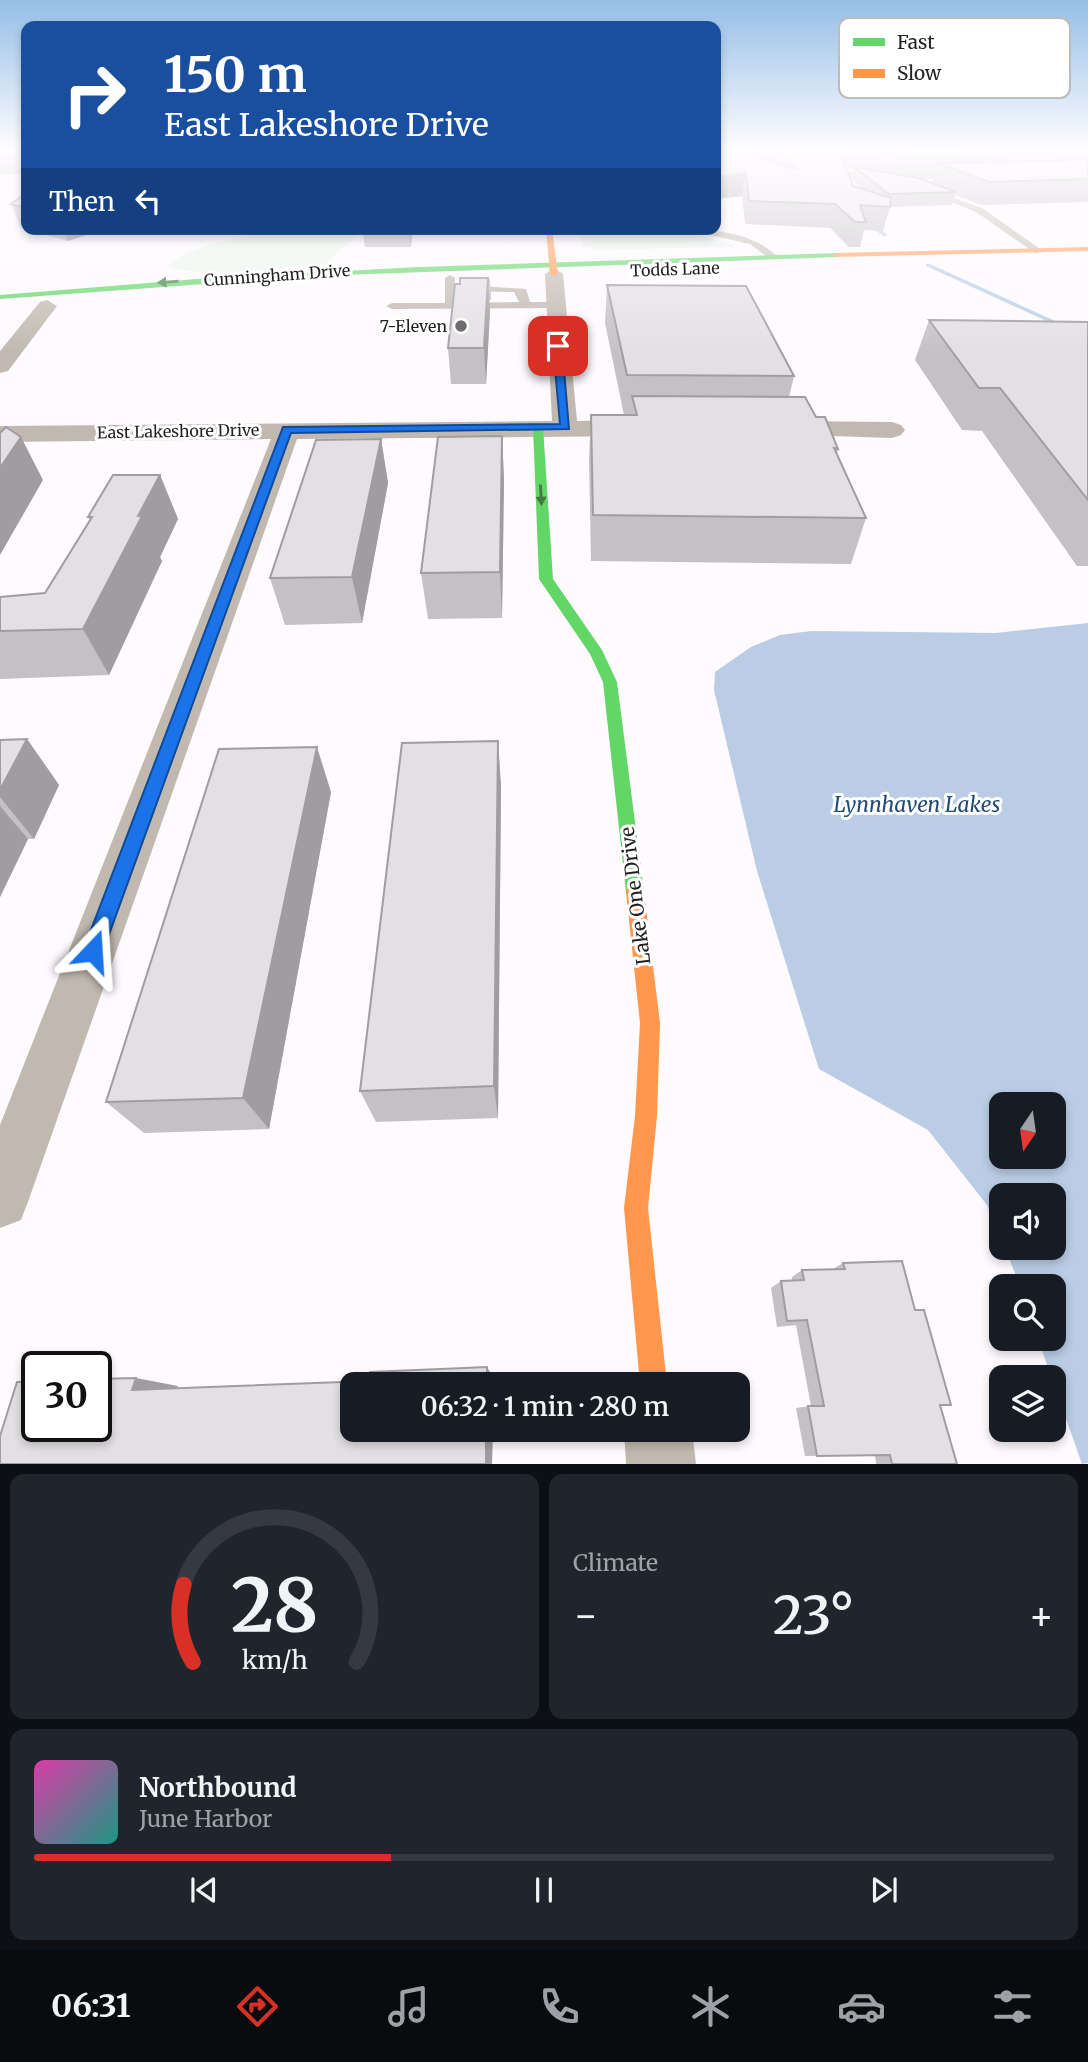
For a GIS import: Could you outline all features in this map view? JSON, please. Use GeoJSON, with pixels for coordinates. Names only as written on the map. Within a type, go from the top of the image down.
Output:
{"type":"FeatureCollection","features":[{"type":"Feature","properties":{"kind":"main road"},"geometry":{"type":"LineString","coordinates":[[550,235],[554,268]]}},
{"type":"Feature","properties":{"kind":"main road","name":"Todds Lane"},"geometry":{"type":"LineString","coordinates":[[554,268],[773,257],[1088,249]]}},
{"type":"Feature","properties":{"kind":"main road","name":"Todds Lane"},"geometry":{"type":"LineString","coordinates":[[554,268],[742,267],[809,258]]}},
{"type":"Feature","properties":{"kind":"main road","name":"Cunningham Drive"},"geometry":{"type":"LineString","coordinates":[[0,311],[201,293],[450,283],[554,268]]}},
{"type":"Feature","properties":{"kind":"main road","name":"Cunningham Drive"},"geometry":{"type":"LineString","coordinates":[[0,297],[258,275],[554,268]]}},
{"type":"Feature","properties":{"kind":"main road","name":"Lake One Drive"},"geometry":{"type":"LineString","coordinates":[[538,427],[546,579],[597,653],[610,682],[650,1023],[646,1116],[636,1208],[653,1372]]}},
{"type":"Feature","properties":{"kind":"street"},"geometry":{"type":"LineString","coordinates":[[554,268],[565,427]]}},
{"type":"Feature","properties":{"kind":"street"},"geometry":{"type":"LineString","coordinates":[[4,355],[47,306]]}},
{"type":"Feature","properties":{"kind":"street","name":"East Lakeshore Drive"},"geometry":{"type":"LineString","coordinates":[[0,434],[538,427],[660,428]]}},
{"type":"Feature","properties":{"kind":"street"},"geometry":{"type":"LineString","coordinates":[[756,429],[892,430]]}},
{"type":"Feature","properties":{"kind":"street"},"geometry":{"type":"LineString","coordinates":[[0,1199],[287,430]]}},
{"type":"Feature","properties":{"kind":"street"},"geometry":{"type":"LineString","coordinates":[[659,1442],[662,1464]]}},
{"type":"Feature","properties":{"kind":"lane"},"geometry":{"type":"LineString","coordinates":[[992,219],[1038,251]]}},
{"type":"Feature","properties":{"kind":"lane"},"geometry":{"type":"LineString","coordinates":[[716,235],[753,243],[773,257]]}},
{"type":"Feature","properties":{"kind":"lane"},"geometry":{"type":"LineString","coordinates":[[450,306],[450,283],[525,305],[555,305]]}},
{"type":"Feature","properties":{"kind":"lane"},"geometry":{"type":"LineString","coordinates":[[392,306],[450,306],[487,296],[522,291],[525,305]]}},
{"type":"Feature","properties":{"kind":"shaded area"},"geometry":{"type":"Polygon","coordinates":[[[245,235],[356,235],[326,264],[222,272],[200,272],[167,266],[189,252],[245,235]]]}},
{"type":"Feature","properties":{"kind":"shaded area"},"geometry":{"type":"Polygon","coordinates":[[[580,235],[692,235],[735,244],[731,247],[597,250],[584,246],[580,235]]]}},
{"type":"Feature","properties":{"kind":"water","name":"Lynnhaven Lakes"},"geometry":{"type":"Polygon","coordinates":[[[1088,623],[1088,1463],[1082,1464],[1066,1419],[1066,1365],[1047,1365],[1042,1351],[1066,1351],[1066,1274],[1015,1274],[1010,1260],[1066,1260],[1066,1183],[989,1183],[989,1210],[928,1130],[819,1069],[757,871],[714,690],[715,672],[751,647],[780,635],[811,631],[996,633],[1088,623]]]}},
{"type":"Feature","properties":{"kind":"building"},"geometry":{"type":"Polygon","coordinates":[[[852,219],[865,219],[866,222],[852,219]]]}},
{"type":"Feature","properties":{"kind":"building"},"geometry":{"type":"Polygon","coordinates":[[[460,278],[488,278],[484,348],[448,348],[455,284],[460,284],[460,278]]]}},
{"type":"Feature","properties":{"kind":"building"},"geometry":{"type":"Polygon","coordinates":[[[607,285],[746,286],[794,376],[627,375],[607,285]]]}},
{"type":"Feature","properties":{"kind":"building"},"geometry":{"type":"Polygon","coordinates":[[[929,320],[1088,322],[1088,500],[1000,388],[979,388],[929,320]]]}},
{"type":"Feature","properties":{"kind":"building"},"geometry":{"type":"Polygon","coordinates":[[[632,396],[805,397],[816,417],[825,417],[838,449],[834,448],[866,518],[593,515],[591,415],[637,415],[632,396]]]}},
{"type":"Feature","properties":{"kind":"building"},"geometry":{"type":"Polygon","coordinates":[[[6,427],[21,437],[0,468],[0,433],[6,427]]]}},
{"type":"Feature","properties":{"kind":"building"},"geometry":{"type":"Polygon","coordinates":[[[502,436],[500,572],[421,573],[438,437],[502,436]]]}},
{"type":"Feature","properties":{"kind":"building"},"geometry":{"type":"Polygon","coordinates":[[[381,439],[352,577],[270,578],[316,440],[381,439]]]}},
{"type":"Feature","properties":{"kind":"building"},"geometry":{"type":"Polygon","coordinates":[[[113,475],[160,475],[138,516],[142,516],[83,629],[0,631],[0,597],[45,593],[92,517],[88,517],[113,475]]]}},
{"type":"Feature","properties":{"kind":"building"},"geometry":{"type":"Polygon","coordinates":[[[27,739],[0,790],[0,740],[27,739]]]}},
{"type":"Feature","properties":{"kind":"building"},"geometry":{"type":"Polygon","coordinates":[[[498,741],[494,1086],[360,1091],[402,743],[498,741]]]}},
{"type":"Feature","properties":{"kind":"building"},"geometry":{"type":"Polygon","coordinates":[[[317,747],[243,1098],[106,1102],[219,749],[317,747]]]}},
{"type":"Feature","properties":{"kind":"building"},"geometry":{"type":"Polygon","coordinates":[[[902,1261],[915,1310],[924,1310],[951,1405],[940,1405],[957,1464],[892,1464],[890,1455],[817,1456],[808,1406],[824,1406],[807,1320],[787,1321],[781,1281],[804,1280],[802,1270],[845,1269],[843,1263],[902,1261]]]}},
{"type":"Feature","properties":{"kind":"building"},"geometry":{"type":"Polygon","coordinates":[[[487,1367],[487,1372],[370,1372],[487,1367]]]}},
{"type":"Feature","properties":{"kind":"building"},"geometry":{"type":"Polygon","coordinates":[[[136,1378],[132,1390],[340,1382],[340,1442],[486,1442],[486,1464],[0,1464],[0,1436],[17,1382],[21,1382],[21,1442],[112,1442],[112,1379],[136,1378]]]}},
{"type":"Feature","properties":{"kind":"waterway"},"geometry":{"type":"LineString","coordinates":[[868,222],[885,235]]}},
{"type":"Feature","properties":{"kind":"waterway"},"geometry":{"type":"LineString","coordinates":[[928,265],[1088,338]]}},
{"type":"Feature","properties":{"kind":"traffic: fast"},"geometry":{"type":"LineString","coordinates":[[0,297],[313,274],[836,255]]}},
{"type":"Feature","properties":{"kind":"traffic: fast"},"geometry":{"type":"LineString","coordinates":[[538,427],[546,579],[597,653],[610,682],[635,892]]}},
{"type":"Feature","properties":{"kind":"traffic: slow"},"geometry":{"type":"LineString","coordinates":[[550,235],[554,274]]}},
{"type":"Feature","properties":{"kind":"traffic: slow"},"geometry":{"type":"LineString","coordinates":[[836,255],[1088,249]]}},
{"type":"Feature","properties":{"kind":"traffic: slow"},"geometry":{"type":"LineString","coordinates":[[635,892],[650,1023],[646,1116],[636,1208],[653,1372]]}},
{"type":"Feature","properties":{"kind":"place","name":"7-Eleven"},"geometry":{"type":"Point","coordinates":[461,326]}},
{"type":"Feature","properties":{"kind":"route"},"geometry":{"type":"LineString","coordinates":[[93,951],[287,430],[565,427],[558,346]]}}]}
